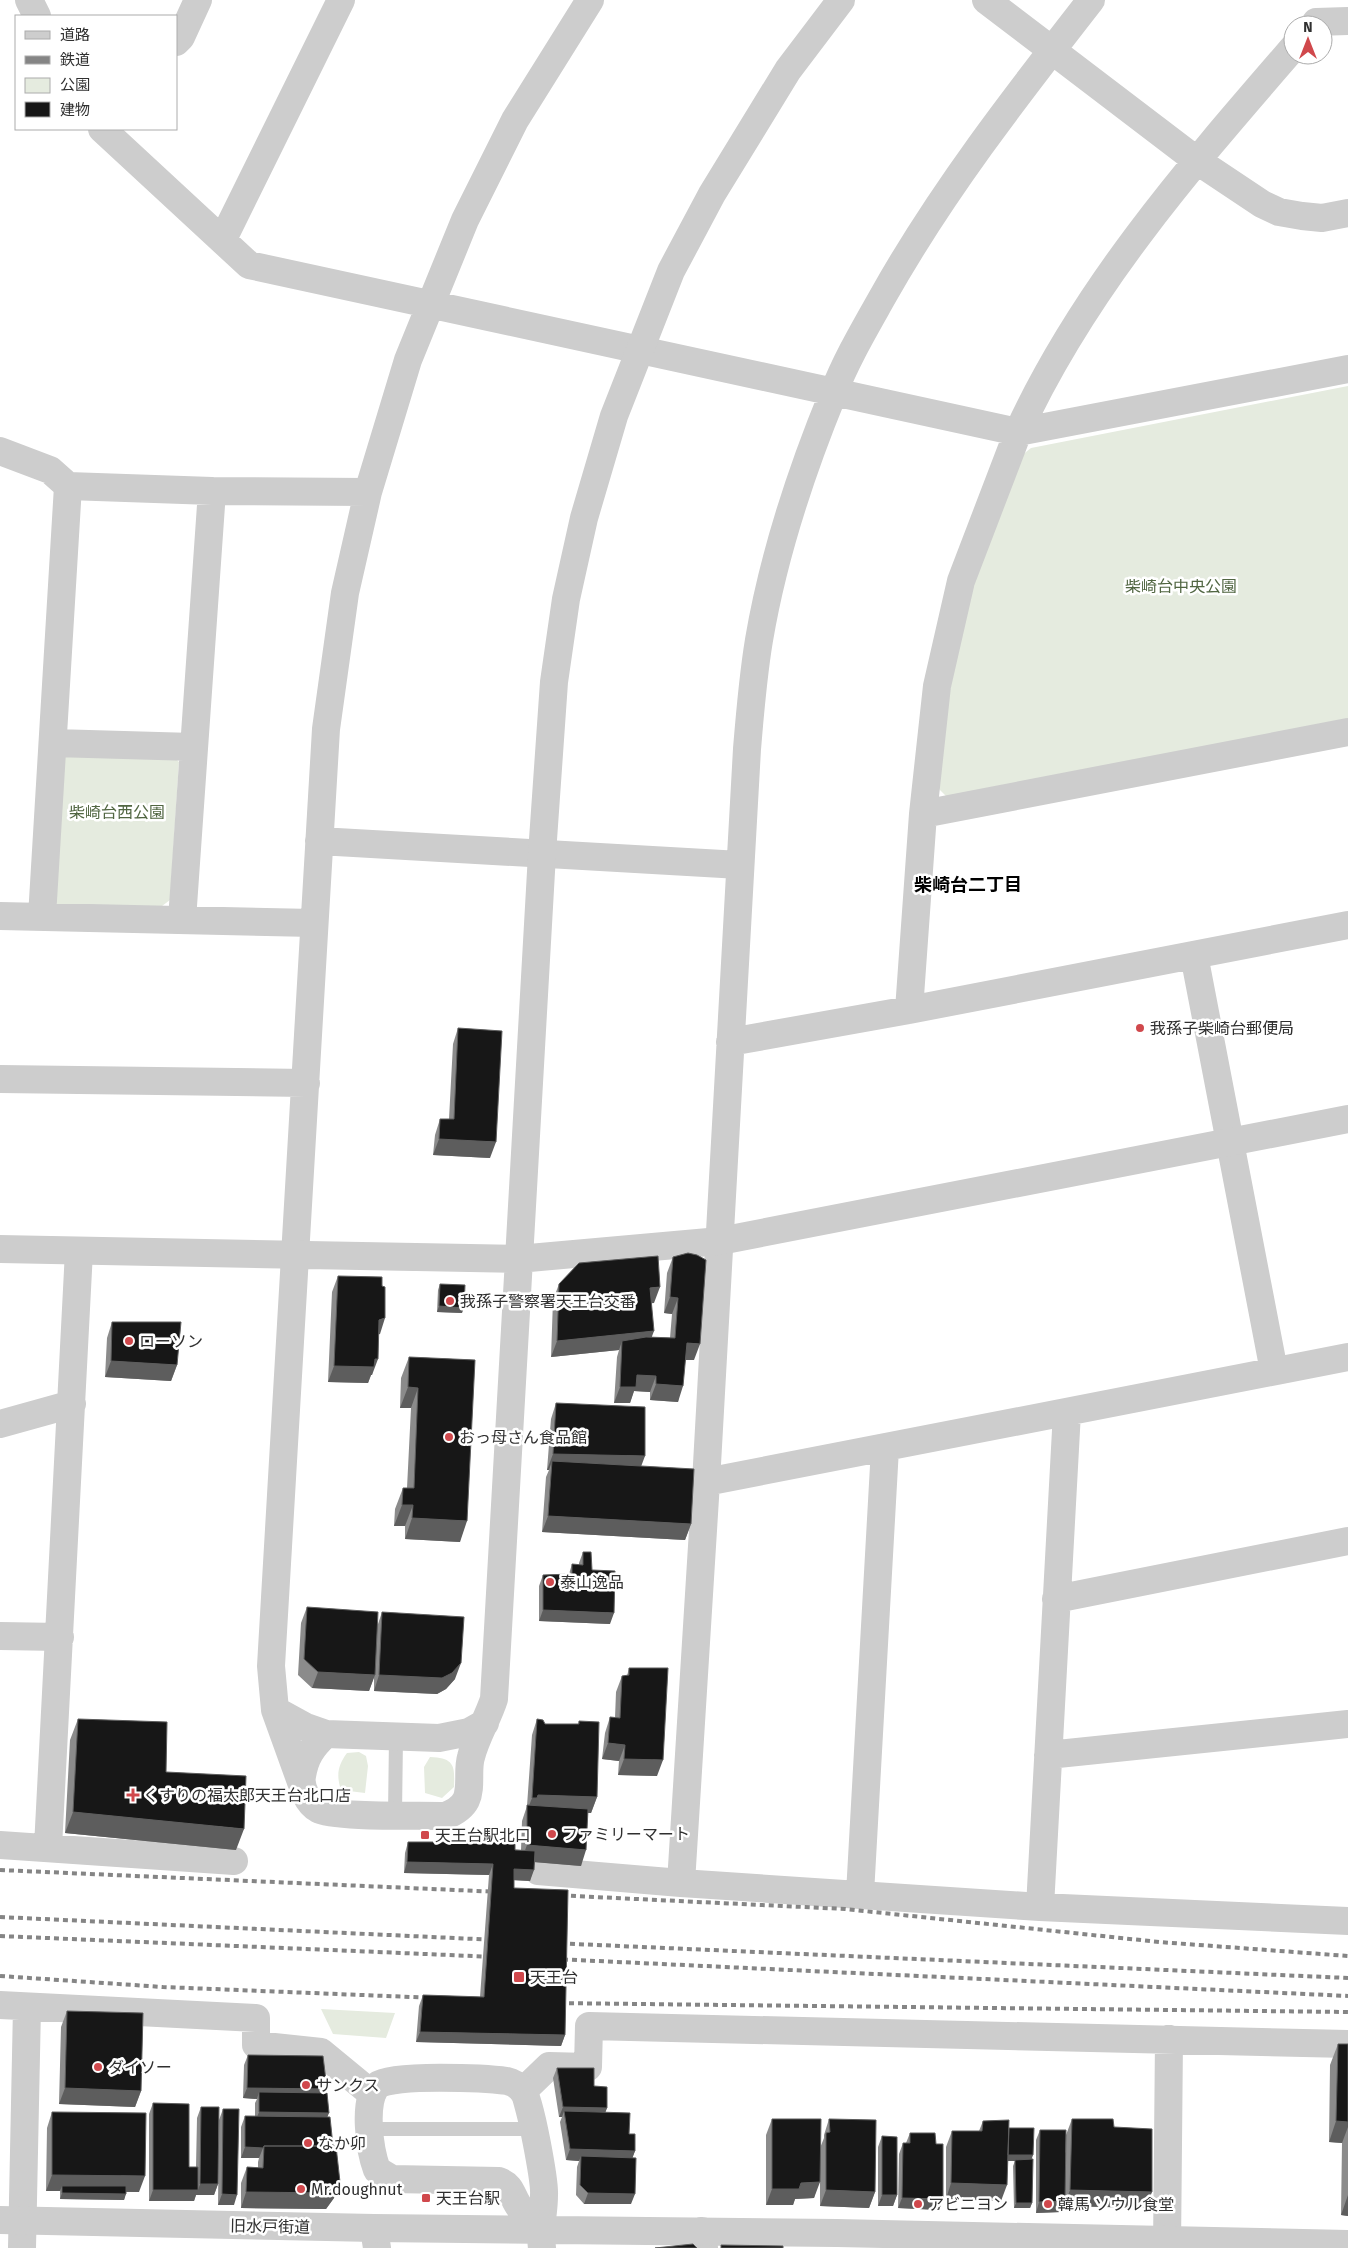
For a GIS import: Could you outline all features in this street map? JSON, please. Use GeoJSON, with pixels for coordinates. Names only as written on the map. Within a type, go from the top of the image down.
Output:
{"type":"FeatureCollection","features":[{"type":"Feature","properties":{"kind":"street"},"geometry":{"type":"LineString","coordinates":[[29,0],[36,15]]}},
{"type":"Feature","properties":{"kind":"street"},"geometry":{"type":"LineString","coordinates":[[178,40],[198,0]]}},
{"type":"Feature","properties":{"kind":"street"},"geometry":{"type":"LineString","coordinates":[[223,239],[340,0]]}},
{"type":"Feature","properties":{"kind":"street"},"geometry":{"type":"LineString","coordinates":[[590,0],[515,120],[464,220],[408,360],[368,492],[345,593],[326,729],[271,1666],[276,1710],[300,1782],[308,1798],[318,1809],[335,1814],[445,1816],[455,1812],[466,1800],[470,1758],[494,1699],[542,854],[554,682],[566,599],[584,518],[614,416],[671,270],[712,194],[788,70],[841,0]]}},
{"type":"Feature","properties":{"kind":"street"},"geometry":{"type":"LineString","coordinates":[[986,0],[1196,160],[1262,204],[1279,212],[1322,218],[1348,213]]}},
{"type":"Feature","properties":{"kind":"street"},"geometry":{"type":"LineString","coordinates":[[681,1882],[720,1241],[740,865],[752,687],[760,638],[784,537],[798,490],[833,393],[863,330],[902,261],[942,198],[1091,0]]}},
{"type":"Feature","properties":{"kind":"street"},"geometry":{"type":"LineString","coordinates":[[1333,18],[1348,21]]}},
{"type":"Feature","properties":{"kind":"street"},"geometry":{"type":"LineString","coordinates":[[909,1010],[923,814],[937,686],[961,581],[996,486],[1036,393],[1080,318],[1196,160],[1283,60]]}},
{"type":"Feature","properties":{"kind":"street"},"geometry":{"type":"LineString","coordinates":[[103,130],[249,265],[1018,432],[1348,369]]}},
{"type":"Feature","properties":{"kind":"street"},"geometry":{"type":"LineString","coordinates":[[0,450],[50,470],[68,486],[212,491],[368,492]]}},
{"type":"Feature","properties":{"kind":"street"},"geometry":{"type":"LineString","coordinates":[[42,917],[54,743],[68,486]]}},
{"type":"Feature","properties":{"kind":"street"},"geometry":{"type":"LineString","coordinates":[[182,920],[212,491]]}},
{"type":"Feature","properties":{"kind":"street"},"geometry":{"type":"LineString","coordinates":[[923,814],[1348,732]]}},
{"type":"Feature","properties":{"kind":"street"},"geometry":{"type":"LineString","coordinates":[[54,743],[193,747]]}},
{"type":"Feature","properties":{"kind":"street"},"geometry":{"type":"LineString","coordinates":[[319,841],[740,865]]}},
{"type":"Feature","properties":{"kind":"street"},"geometry":{"type":"LineString","coordinates":[[0,916],[314,923]]}},
{"type":"Feature","properties":{"kind":"street"},"geometry":{"type":"LineString","coordinates":[[730,1042],[909,1010],[1348,925]]}},
{"type":"Feature","properties":{"kind":"street"},"geometry":{"type":"LineString","coordinates":[[1194,955],[1274,1371]]}},
{"type":"Feature","properties":{"kind":"street"},"geometry":{"type":"LineString","coordinates":[[0,1079],[306,1084]]}},
{"type":"Feature","properties":{"kind":"street"},"geometry":{"type":"LineString","coordinates":[[0,1249],[518,1259],[720,1241],[1348,1120]]}},
{"type":"Feature","properties":{"kind":"street"},"geometry":{"type":"LineString","coordinates":[[48,1847],[79,1251]]}},
{"type":"Feature","properties":{"kind":"street"},"geometry":{"type":"LineString","coordinates":[[706,1482],[1348,1357]]}},
{"type":"Feature","properties":{"kind":"street"},"geometry":{"type":"LineString","coordinates":[[0,1424],[72,1404]]}},
{"type":"Feature","properties":{"kind":"street"},"geometry":{"type":"LineString","coordinates":[[1040,1907],[1067,1412]]}},
{"type":"Feature","properties":{"kind":"street"},"geometry":{"type":"LineString","coordinates":[[860,1894],[885,1448]]}},
{"type":"Feature","properties":{"kind":"street"},"geometry":{"type":"LineString","coordinates":[[1056,1599],[1348,1541]]}},
{"type":"Feature","properties":{"kind":"street"},"geometry":{"type":"LineString","coordinates":[[0,1636],[60,1637]]}},
{"type":"Feature","properties":{"kind":"street"},"geometry":{"type":"LineString","coordinates":[[276,1710],[306,1727],[326,1734],[439,1738],[453,1741],[464,1748],[470,1758]]}},
{"type":"Feature","properties":{"kind":"street"},"geometry":{"type":"LineString","coordinates":[[439,1738],[469,1732],[485,1723]]}},
{"type":"Feature","properties":{"kind":"street"},"geometry":{"type":"LineString","coordinates":[[1048,1755],[1348,1724]]}},
{"type":"Feature","properties":{"kind":"street"},"geometry":{"type":"LineString","coordinates":[[300,1782],[304,1761],[313,1746],[326,1734]]}},
{"type":"Feature","properties":{"kind":"street"},"geometry":{"type":"LineString","coordinates":[[0,1845],[234,1861]]}},
{"type":"Feature","properties":{"kind":"street"},"geometry":{"type":"LineString","coordinates":[[538,1871],[1040,1907],[1348,1922]]}},
{"type":"Feature","properties":{"kind":"street"},"geometry":{"type":"LineString","coordinates":[[0,2005],[256,2018],[256,2046],[321,2052],[372,2094]]}},
{"type":"Feature","properties":{"kind":"street"},"geometry":{"type":"LineString","coordinates":[[22,2248],[11,2220],[27,2007]]}},
{"type":"Feature","properties":{"kind":"street"},"geometry":{"type":"LineString","coordinates":[[523,2090],[549,2066],[588,2067],[589,2026],[1348,2044]]}},
{"type":"Feature","properties":{"kind":"street"},"geometry":{"type":"LineString","coordinates":[[1167,2244],[1169,2039]]}},
{"type":"Feature","properties":{"kind":"street"},"geometry":{"type":"LineString","coordinates":[[409,2077],[509,2081],[523,2090],[534,2129],[545,2194],[541,2238],[518,2204],[511,2189],[505,2183],[499,2181],[392,2178],[383,2175],[377,2170],[374,2162],[370,2129],[369,2102],[379,2085],[391,2080],[409,2077]]}},
{"type":"Feature","properties":{"kind":"street","name":"旧水戸街道"},"geometry":{"type":"LineString","coordinates":[[11,2220],[376,2238],[1348,2244]]}},
{"type":"Feature","properties":{"kind":"lane"},"geometry":{"type":"LineString","coordinates":[[395,1815],[396,1736]]}},
{"type":"Feature","properties":{"kind":"lane"},"geometry":{"type":"LineString","coordinates":[[370,2129],[534,2129]]}},
{"type":"Feature","properties":{"kind":"green space","name":"柴崎台中央公園"},"geometry":{"type":"Polygon","coordinates":[[[1348,386],[1348,721],[947,797],[938,788],[950,689],[972,588],[1021,456],[1031,448],[1348,386]]]}},
{"type":"Feature","properties":{"kind":"green space","name":"柴崎台西公園"},"geometry":{"type":"Polygon","coordinates":[[[71,750],[171,754],[179,762],[170,900],[158,909],[59,907],[53,898],[61,761],[71,750]]]}},
{"type":"Feature","properties":{"kind":"green space"},"geometry":{"type":"Polygon","coordinates":[[[359,1752],[366,1756],[368,1766],[365,1793],[341,1790],[338,1775],[342,1762],[347,1753],[359,1752]]]}},
{"type":"Feature","properties":{"kind":"green space"},"geometry":{"type":"Polygon","coordinates":[[[430,1757],[444,1759],[453,1768],[454,1787],[442,1798],[425,1793],[424,1767],[430,1757]]]}},
{"type":"Feature","properties":{"kind":"green space"},"geometry":{"type":"Polygon","coordinates":[[[321,2009],[395,2013],[386,2038],[333,2034],[321,2009]]]}},
{"type":"Feature","properties":{"kind":"building"},"geometry":{"type":"Polygon","coordinates":[[[458,1028],[502,1031],[496,1142],[439,1139],[440,1119],[454,1119],[458,1028]]]}},
{"type":"Feature","properties":{"kind":"building"},"geometry":{"type":"Polygon","coordinates":[[[688,1253],[706,1260],[700,1344],[687,1343],[683,1386],[656,1384],[656,1376],[637,1375],[636,1387],[620,1387],[622,1341],[646,1337],[675,1338],[678,1298],[670,1297],[673,1257],[688,1253]]]}},
{"type":"Feature","properties":{"kind":"building"},"geometry":{"type":"Polygon","coordinates":[[[658,1256],[660,1287],[650,1288],[654,1331],[557,1341],[559,1284],[579,1263],[658,1256]]]}},
{"type":"Feature","properties":{"kind":"building"},"geometry":{"type":"Polygon","coordinates":[[[338,1276],[382,1277],[382,1286],[385,1287],[385,1318],[379,1320],[378,1359],[375,1359],[374,1367],[334,1366],[338,1276]]]}},
{"type":"Feature","properties":{"kind":"building"},"geometry":{"type":"Polygon","coordinates":[[[440,1284],[465,1285],[464,1308],[439,1306],[440,1284]]]}},
{"type":"Feature","properties":{"kind":"building"},"geometry":{"type":"Polygon","coordinates":[[[112,1322],[181,1322],[177,1365],[111,1361],[112,1322]]]}},
{"type":"Feature","properties":{"kind":"building"},"geometry":{"type":"Polygon","coordinates":[[[409,1357],[475,1360],[467,1521],[412,1518],[413,1505],[402,1505],[403,1488],[414,1488],[418,1388],[408,1387],[409,1357]]]}},
{"type":"Feature","properties":{"kind":"building"},"geometry":{"type":"Polygon","coordinates":[[[556,1403],[645,1407],[645,1456],[553,1454],[556,1403]]]}},
{"type":"Feature","properties":{"kind":"building"},"geometry":{"type":"Polygon","coordinates":[[[552,1461],[694,1469],[691,1524],[548,1516],[552,1461]]]}},
{"type":"Feature","properties":{"kind":"building"},"geometry":{"type":"Polygon","coordinates":[[[583,1552],[591,1552],[592,1570],[615,1571],[614,1613],[543,1610],[543,1575],[572,1574],[572,1564],[583,1565],[583,1552]]]}},
{"type":"Feature","properties":{"kind":"building"},"geometry":{"type":"Polygon","coordinates":[[[307,1607],[378,1612],[375,1675],[318,1672],[304,1659],[307,1607]]]}},
{"type":"Feature","properties":{"kind":"building"},"geometry":{"type":"Polygon","coordinates":[[[382,1612],[464,1617],[461,1663],[452,1673],[442,1678],[379,1675],[382,1612]]]}},
{"type":"Feature","properties":{"kind":"building"},"geometry":{"type":"Polygon","coordinates":[[[629,1668],[668,1668],[663,1760],[624,1759],[625,1745],[608,1743],[610,1717],[620,1718],[622,1676],[629,1675],[629,1668]]]}},
{"type":"Feature","properties":{"kind":"building","name":"くすりの福太郎天王台北口店"},"geometry":{"type":"Polygon","coordinates":[[[78,1719],[167,1722],[166,1772],[246,1776],[244,1829],[73,1812],[78,1719]]]}},
{"type":"Feature","properties":{"kind":"building"},"geometry":{"type":"Polygon","coordinates":[[[537,1719],[543,1720],[545,1724],[579,1724],[579,1721],[599,1722],[597,1797],[538,1795],[537,1798],[532,1798],[537,1719]]]}},
{"type":"Feature","properties":{"kind":"building"},"geometry":{"type":"Polygon","coordinates":[[[527,1805],[588,1809],[586,1850],[527,1845],[527,1805]]]}},
{"type":"Feature","properties":{"kind":"building"},"geometry":{"type":"Polygon","coordinates":[[[408,1842],[515,1842],[515,1850],[535,1851],[534,1870],[514,1869],[514,1888],[568,1890],[565,2035],[420,2032],[423,1995],[484,1997],[493,1864],[407,1862],[408,1842]]]}},
{"type":"Feature","properties":{"kind":"building","name":"ダイソー"},"geometry":{"type":"Polygon","coordinates":[[[67,2011],[143,2013],[141,2091],[65,2088],[67,2011]]]}},
{"type":"Feature","properties":{"kind":"building"},"geometry":{"type":"Polygon","coordinates":[[[1338,2044],[1348,2044],[1348,2122],[1336,2121],[1338,2044]]]}},
{"type":"Feature","properties":{"kind":"building"},"geometry":{"type":"Polygon","coordinates":[[[248,2055],[323,2056],[327,2089],[247,2088],[248,2055]]]}},
{"type":"Feature","properties":{"kind":"building"},"geometry":{"type":"Polygon","coordinates":[[[557,2068],[594,2068],[594,2086],[607,2087],[607,2108],[563,2107],[557,2068]]]}},
{"type":"Feature","properties":{"kind":"building"},"geometry":{"type":"Polygon","coordinates":[[[259,2092],[327,2093],[329,2113],[259,2112],[259,2092]]]}},
{"type":"Feature","properties":{"kind":"building"},"geometry":{"type":"Polygon","coordinates":[[[153,2103],[189,2104],[189,2167],[198,2167],[198,2190],[153,2190],[153,2103]]]}},
{"type":"Feature","properties":{"kind":"building"},"geometry":{"type":"Polygon","coordinates":[[[201,2107],[219,2107],[218,2184],[200,2184],[201,2107]]]}},
{"type":"Feature","properties":{"kind":"building"},"geometry":{"type":"Polygon","coordinates":[[[223,2109],[239,2109],[237,2195],[222,2194],[223,2109]]]}},
{"type":"Feature","properties":{"kind":"building"},"geometry":{"type":"Polygon","coordinates":[[[564,2111],[630,2113],[629,2134],[635,2134],[635,2151],[570,2149],[564,2111]]]}},
{"type":"Feature","properties":{"kind":"building"},"geometry":{"type":"Polygon","coordinates":[[[52,2112],[146,2113],[145,2176],[52,2175],[52,2112]]]}},
{"type":"Feature","properties":{"kind":"building"},"geometry":{"type":"Polygon","coordinates":[[[245,2116],[330,2117],[333,2146],[245,2147],[245,2116]]]}},
{"type":"Feature","properties":{"kind":"building"},"geometry":{"type":"Polygon","coordinates":[[[772,2119],[821,2119],[820,2182],[801,2183],[799,2189],[772,2189],[772,2119]]]}},
{"type":"Feature","properties":{"kind":"building"},"geometry":{"type":"Polygon","coordinates":[[[829,2119],[876,2120],[875,2192],[826,2190],[826,2133],[830,2132],[829,2119]]]}},
{"type":"Feature","properties":{"kind":"building"},"geometry":{"type":"Polygon","coordinates":[[[1072,2119],[1113,2119],[1114,2127],[1152,2129],[1152,2192],[1070,2190],[1072,2119]]]}},
{"type":"Feature","properties":{"kind":"building"},"geometry":{"type":"Polygon","coordinates":[[[1009,2120],[1007,2185],[951,2183],[952,2131],[982,2131],[983,2121],[1009,2120]]]}},
{"type":"Feature","properties":{"kind":"building"},"geometry":{"type":"Polygon","coordinates":[[[1009,2128],[1034,2128],[1033,2155],[1008,2155],[1009,2128]]]}},
{"type":"Feature","properties":{"kind":"building"},"geometry":{"type":"Polygon","coordinates":[[[1040,2130],[1066,2130],[1065,2201],[1039,2202],[1040,2130]]]}},
{"type":"Feature","properties":{"kind":"building"},"geometry":{"type":"Polygon","coordinates":[[[910,2133],[935,2133],[936,2144],[943,2144],[943,2199],[902,2198],[903,2143],[910,2143],[910,2133]]]}},
{"type":"Feature","properties":{"kind":"building"},"geometry":{"type":"Polygon","coordinates":[[[882,2136],[897,2137],[897,2195],[882,2195],[882,2136]]]}},
{"type":"Feature","properties":{"kind":"building"},"geometry":{"type":"Polygon","coordinates":[[[264,2146],[336,2146],[340,2182],[332,2193],[246,2192],[247,2167],[263,2168],[264,2146]]]}},
{"type":"Feature","properties":{"kind":"building"},"geometry":{"type":"Polygon","coordinates":[[[581,2156],[636,2158],[635,2194],[588,2193],[580,2185],[581,2156]]]}},
{"type":"Feature","properties":{"kind":"building"},"geometry":{"type":"Polygon","coordinates":[[[1033,2159],[1032,2203],[1016,2203],[1015,2160],[1033,2159]]]}},
{"type":"Feature","properties":{"kind":"building"},"geometry":{"type":"Polygon","coordinates":[[[62,2186],[126,2186],[126,2194],[62,2193],[62,2186]]]}},
{"type":"Feature","properties":{"kind":"building"},"geometry":{"type":"Polygon","coordinates":[[[693,2244],[697,2248],[655,2248],[693,2244]]]}},
{"type":"Feature","properties":{"kind":"building"},"geometry":{"type":"Polygon","coordinates":[[[721,2245],[783,2246],[783,2248],[721,2248],[721,2245]]]}},
{"type":"Feature","properties":{"kind":"railway"},"geometry":{"type":"LineString","coordinates":[[0,1870],[501,1892]]}},
{"type":"Feature","properties":{"kind":"railway"},"geometry":{"type":"LineString","coordinates":[[553,1895],[845,1909],[1159,1942],[1348,1956]]}},
{"type":"Feature","properties":{"kind":"railway"},"geometry":{"type":"LineString","coordinates":[[0,1917],[497,1940]]}},
{"type":"Feature","properties":{"kind":"railway"},"geometry":{"type":"LineString","coordinates":[[0,1936],[496,1957]]}},
{"type":"Feature","properties":{"kind":"railway"},"geometry":{"type":"LineString","coordinates":[[552,1943],[1348,1978]]}},
{"type":"Feature","properties":{"kind":"railway"},"geometry":{"type":"LineString","coordinates":[[554,1959],[1348,1996]]}},
{"type":"Feature","properties":{"kind":"railway"},"geometry":{"type":"LineString","coordinates":[[0,1976],[163,1987],[436,1998]]}},
{"type":"Feature","properties":{"kind":"railway"},"geometry":{"type":"LineString","coordinates":[[551,2003],[1348,2012]]}},
{"type":"Feature","properties":{"kind":"place","name":"我孫子柴崎台郵便局"},"geometry":{"type":"Point","coordinates":[1140,1028]}},
{"type":"Feature","properties":{"kind":"place","name":"我孫子警察署天王台交番"},"geometry":{"type":"Point","coordinates":[450,1301]}},
{"type":"Feature","properties":{"kind":"place","name":"ローソン"},"geometry":{"type":"Point","coordinates":[129,1341]}},
{"type":"Feature","properties":{"kind":"place","name":"おっ母さん食品館"},"geometry":{"type":"Point","coordinates":[449,1437]}},
{"type":"Feature","properties":{"kind":"place","name":"泰山逸品"},"geometry":{"type":"Point","coordinates":[550,1582]}},
{"type":"Feature","properties":{"kind":"place","name":"くすりの福太郎天王台北口店"},"geometry":{"type":"Point","coordinates":[133,1795]}},
{"type":"Feature","properties":{"kind":"place","name":"ファミリーマート"},"geometry":{"type":"Point","coordinates":[552,1834]}},
{"type":"Feature","properties":{"kind":"place","name":"天王台駅北口"},"geometry":{"type":"Point","coordinates":[425,1835]}},
{"type":"Feature","properties":{"kind":"place","name":"天王台"},"geometry":{"type":"Point","coordinates":[519,1977]}},
{"type":"Feature","properties":{"kind":"place","name":"ダイソー"},"geometry":{"type":"Point","coordinates":[98,2067]}},
{"type":"Feature","properties":{"kind":"place","name":"サンクス"},"geometry":{"type":"Point","coordinates":[306,2085]}},
{"type":"Feature","properties":{"kind":"place","name":"なか卯"},"geometry":{"type":"Point","coordinates":[308,2143]}},
{"type":"Feature","properties":{"kind":"place","name":"Mr.doughnut"},"geometry":{"type":"Point","coordinates":[301,2189]}},
{"type":"Feature","properties":{"kind":"place","name":"天王台駅"},"geometry":{"type":"Point","coordinates":[426,2198]}},
{"type":"Feature","properties":{"kind":"place","name":"アビニヨン"},"geometry":{"type":"Point","coordinates":[918,2204]}},
{"type":"Feature","properties":{"kind":"place","name":"韓馬 ソウル食堂"},"geometry":{"type":"Point","coordinates":[1048,2204]}},
{"type":"Feature","properties":{"kind":"district","name":"柴崎台二丁目"},"geometry":{"type":"Point","coordinates":[968,885]}}]}
